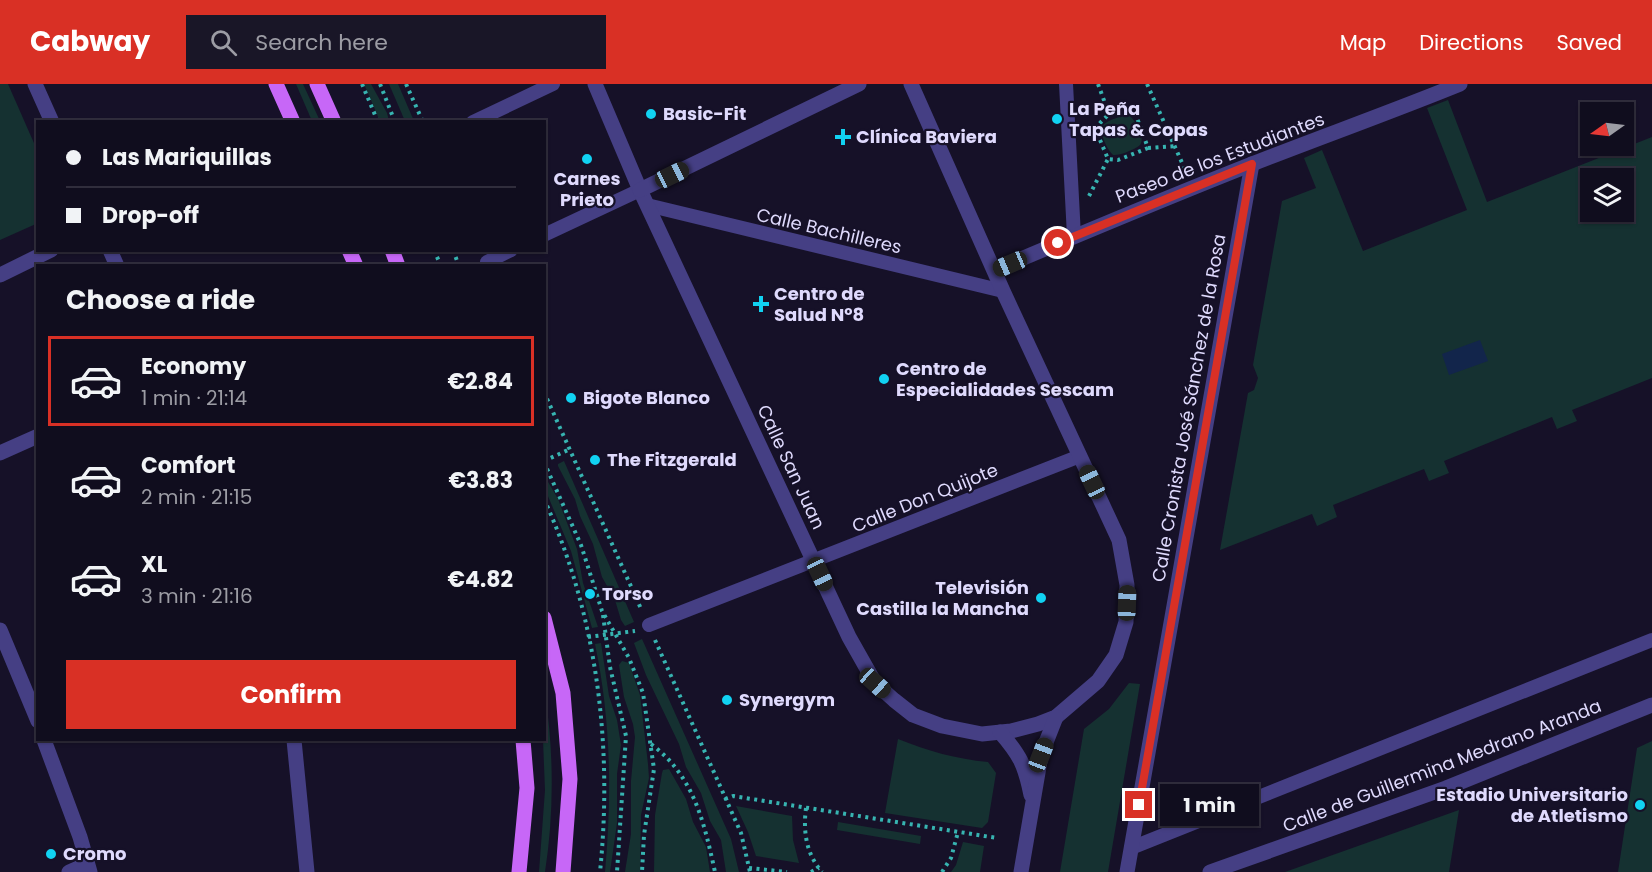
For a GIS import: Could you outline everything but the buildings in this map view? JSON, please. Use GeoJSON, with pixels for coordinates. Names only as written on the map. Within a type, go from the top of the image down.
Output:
{"type":"FeatureCollection","features":[{"type":"Feature","properties":{"kind":"main road"},"geometry":{"type":"LineString","coordinates":[[276,84],[292,120]]}},
{"type":"Feature","properties":{"kind":"main road"},"geometry":{"type":"LineString","coordinates":[[317,84],[333,120]]}},
{"type":"Feature","properties":{"kind":"main road"},"geometry":{"type":"LineString","coordinates":[[546,626],[563,693],[570,779],[563,872]]}},
{"type":"Feature","properties":{"kind":"main road"},"geometry":{"type":"LineString","coordinates":[[519,872],[527,788],[523,741]]}},
{"type":"Feature","properties":{"kind":"street"},"geometry":{"type":"LineString","coordinates":[[34,84],[51,120]]}},
{"type":"Feature","properties":{"kind":"street"},"geometry":{"type":"LineString","coordinates":[[477,120],[553,84]]}},
{"type":"Feature","properties":{"kind":"street","name":"Calle San Juan"},"geometry":{"type":"LineString","coordinates":[[595,84],[640,190],[813,561],[857,653],[875,683],[913,715],[964,731],[982,734],[1000,732],[1038,724],[1056,717]]}},
{"type":"Feature","properties":{"kind":"street"},"geometry":{"type":"LineString","coordinates":[[546,234],[859,84]]}},
{"type":"Feature","properties":{"kind":"street"},"geometry":{"type":"LineString","coordinates":[[911,84],[1003,291],[1119,540],[1127,585],[1126,622],[1116,655],[1098,681],[1056,717],[1041,755],[1021,872]]}},
{"type":"Feature","properties":{"kind":"street"},"geometry":{"type":"LineString","coordinates":[[1066,84],[1074,236]]}},
{"type":"Feature","properties":{"kind":"street","name":"Paseo de los Estudiantes"},"geometry":{"type":"LineString","coordinates":[[995,270],[1252,164],[1346,130],[1460,84]]}},
{"type":"Feature","properties":{"kind":"street","name":"Calle Cronista José Sánchez de la Rosa"},"geometry":{"type":"LineString","coordinates":[[1127,872],[1252,164]]}},
{"type":"Feature","properties":{"kind":"street","name":"Calle Bachilleres"},"geometry":{"type":"LineString","coordinates":[[647,205],[1003,291]]}},
{"type":"Feature","properties":{"kind":"street"},"geometry":{"type":"LineString","coordinates":[[0,275],[47,252]]}},
{"type":"Feature","properties":{"kind":"street"},"geometry":{"type":"LineString","coordinates":[[487,262],[507,252]]}},
{"type":"Feature","properties":{"kind":"street"},"geometry":{"type":"LineString","coordinates":[[0,453],[36,437]]}},
{"type":"Feature","properties":{"kind":"street","name":"Calle Don Quijote"},"geometry":{"type":"LineString","coordinates":[[649,625],[1080,456]]}},
{"type":"Feature","properties":{"kind":"street"},"geometry":{"type":"LineString","coordinates":[[2,640],[36,716]]}},
{"type":"Feature","properties":{"kind":"street"},"geometry":{"type":"LineString","coordinates":[[1131,848],[1652,640]]}},
{"type":"Feature","properties":{"kind":"street","name":"Calle de Guillermina Medrano Aranda"},"geometry":{"type":"LineString","coordinates":[[1210,872],[1435,792],[1652,705]]}},
{"type":"Feature","properties":{"kind":"street"},"geometry":{"type":"LineString","coordinates":[[1000,732],[1014,748],[1026,769],[1032,804]]}},
{"type":"Feature","properties":{"kind":"street"},"geometry":{"type":"LineString","coordinates":[[44,741],[80,837],[88,868],[69,872]]}},
{"type":"Feature","properties":{"kind":"street"},"geometry":{"type":"LineString","coordinates":[[294,741],[307,872]]}},
{"type":"Feature","properties":{"kind":"path"},"geometry":{"type":"LineString","coordinates":[[362,84],[377,120]]}},
{"type":"Feature","properties":{"kind":"path"},"geometry":{"type":"LineString","coordinates":[[380,84],[394,120]]}},
{"type":"Feature","properties":{"kind":"path"},"geometry":{"type":"LineString","coordinates":[[406,84],[422,120]]}},
{"type":"Feature","properties":{"kind":"path"},"geometry":{"type":"LineString","coordinates":[[1098,84],[1109,114]]}},
{"type":"Feature","properties":{"kind":"path"},"geometry":{"type":"LineString","coordinates":[[1147,84],[1185,167],[1191,189]]}},
{"type":"Feature","properties":{"kind":"path"},"geometry":{"type":"LineString","coordinates":[[1073,210],[1089,204],[1089,196],[1108,159],[1095,128],[1109,114],[1130,108],[1134,111],[1148,148]]}},
{"type":"Feature","properties":{"kind":"path"},"geometry":{"type":"LineString","coordinates":[[1108,159],[1118,160],[1148,148],[1176,146]]}},
{"type":"Feature","properties":{"kind":"path"},"geometry":{"type":"LineString","coordinates":[[546,460],[570,449]]}},
{"type":"Feature","properties":{"kind":"path"},"geometry":{"type":"LineString","coordinates":[[546,466],[581,545],[603,611],[629,658],[643,693],[654,769],[645,827],[642,872]]}},
{"type":"Feature","properties":{"kind":"path"},"geometry":{"type":"LineString","coordinates":[[546,504],[567,556],[588,637],[597,683],[606,765],[600,872]]}},
{"type":"Feature","properties":{"kind":"path"},"geometry":{"type":"LineString","coordinates":[[603,611],[610,667],[626,736],[617,872]]}},
{"type":"Feature","properties":{"kind":"path"},"geometry":{"type":"LineString","coordinates":[[588,637],[632,633],[649,625]]}},
{"type":"Feature","properties":{"kind":"path"},"geometry":{"type":"LineString","coordinates":[[651,743],[680,771],[695,801],[715,872]]}},
{"type":"Feature","properties":{"kind":"path"},"geometry":{"type":"LineString","coordinates":[[725,799],[733,796],[997,838]]}},
{"type":"Feature","properties":{"kind":"path"},"geometry":{"type":"LineString","coordinates":[[806,808],[804,824],[806,839],[811,855],[820,870],[811,872]]}},
{"type":"Feature","properties":{"kind":"path"},"geometry":{"type":"LineString","coordinates":[[942,872],[951,858],[958,832]]}},
{"type":"Feature","properties":{"kind":"path"},"geometry":{"type":"LineString","coordinates":[[749,868],[787,872]]}},
{"type":"Feature","properties":{"kind":"green space"},"geometry":{"type":"Polygon","coordinates":[[[0,84],[8,84],[36,148],[36,224],[0,240],[0,84]]]}},
{"type":"Feature","properties":{"kind":"green space"},"geometry":{"type":"Polygon","coordinates":[[[296,84],[303,84],[320,120],[312,120],[296,84]]]}},
{"type":"Feature","properties":{"kind":"green space"},"geometry":{"type":"Polygon","coordinates":[[[364,84],[371,84],[387,113],[389,120],[380,120],[364,84]]]}},
{"type":"Feature","properties":{"kind":"green space"},"geometry":{"type":"Polygon","coordinates":[[[389,84],[398,84],[414,120],[405,120],[389,84]]]}},
{"type":"Feature","properties":{"kind":"green space"},"geometry":{"type":"Polygon","coordinates":[[[1448,100],[1487,202],[1604,156],[1634,156],[1634,144],[1652,137],[1652,378],[1572,410],[1577,421],[1557,429],[1552,417],[1444,461],[1449,473],[1429,481],[1424,469],[1333,505],[1337,517],[1317,526],[1312,514],[1220,550],[1248,393],[1254,390],[1258,378],[1253,365],[1282,201],[1316,188],[1304,158],[1322,150],[1363,251],[1467,210],[1427,108],[1448,100]]]}},
{"type":"Feature","properties":{"kind":"green space"},"geometry":{"type":"Polygon","coordinates":[[[1129,115],[1137,125],[1142,138],[1141,142],[1134,149],[1113,155],[1103,138],[1102,128],[1106,122],[1129,115]]]}},
{"type":"Feature","properties":{"kind":"green space"},"geometry":{"type":"Polygon","coordinates":[[[564,461],[634,622],[625,626],[615,600],[602,577],[593,544],[575,499],[558,466],[564,461]]]}},
{"type":"Feature","properties":{"kind":"green space"},"geometry":{"type":"Polygon","coordinates":[[[546,478],[558,499],[577,549],[583,583],[598,627],[592,628],[571,551],[546,491],[546,478]]]}},
{"type":"Feature","properties":{"kind":"green space"},"geometry":{"type":"Polygon","coordinates":[[[642,639],[731,839],[739,872],[726,872],[721,840],[710,821],[701,793],[686,767],[679,744],[646,675],[634,643],[642,639]]]}},
{"type":"Feature","properties":{"kind":"green space"},"geometry":{"type":"Polygon","coordinates":[[[601,643],[609,696],[617,720],[621,745],[617,774],[617,823],[610,872],[605,872],[609,815],[609,758],[604,701],[595,644],[601,643]]]}},
{"type":"Feature","properties":{"kind":"green space"},"geometry":{"type":"Polygon","coordinates":[[[622,661],[629,663],[640,695],[648,764],[649,778],[641,815],[640,872],[625,872],[631,834],[631,781],[635,737],[624,697],[619,665],[622,661]]]}},
{"type":"Feature","properties":{"kind":"green space"},"geometry":{"type":"Polygon","coordinates":[[[1129,683],[1140,684],[1108,872],[1060,872],[1084,729],[1109,709],[1129,683]]]}},
{"type":"Feature","properties":{"kind":"green space"},"geometry":{"type":"Polygon","coordinates":[[[546,703],[550,738],[551,805],[545,872],[539,872],[545,790],[543,741],[546,741],[546,703]]]}},
{"type":"Feature","properties":{"kind":"green space"},"geometry":{"type":"Polygon","coordinates":[[[898,739],[942,754],[988,762],[996,773],[988,822],[982,828],[885,813],[898,739]]]}},
{"type":"Feature","properties":{"kind":"green space","name":"Estadio Universitario de Atletismo"},"geometry":{"type":"Polygon","coordinates":[[[1652,741],[1652,872],[1618,872],[1637,748],[1652,741]]]}},
{"type":"Feature","properties":{"kind":"green space"},"geometry":{"type":"Polygon","coordinates":[[[669,769],[686,799],[693,822],[706,847],[710,872],[654,872],[655,815],[662,773],[663,770],[669,769]]]}},
{"type":"Feature","properties":{"kind":"green space"},"geometry":{"type":"Polygon","coordinates":[[[736,806],[792,816],[793,840],[799,863],[756,856],[736,806]]]}},
{"type":"Feature","properties":{"kind":"green space"},"geometry":{"type":"Polygon","coordinates":[[[1459,810],[1449,872],[1285,872],[1459,810]]]}},
{"type":"Feature","properties":{"kind":"green space"},"geometry":{"type":"Polygon","coordinates":[[[838,822],[921,836],[920,844],[837,830],[838,822]]]}},
{"type":"Feature","properties":{"kind":"green space"},"geometry":{"type":"Polygon","coordinates":[[[963,842],[984,846],[980,872],[951,872],[956,865],[963,842]]]}},
{"type":"Feature","properties":{"kind":"water"},"geometry":{"type":"Polygon","coordinates":[[[1480,340],[1488,361],[1449,375],[1442,354],[1480,340]]]}},
{"type":"Feature","properties":{"kind":"place","name":"Basic-Fit"},"geometry":{"type":"Point","coordinates":[651,114]}},
{"type":"Feature","properties":{"kind":"place","name":"La Peña Tapas & Copas"},"geometry":{"type":"Point","coordinates":[1057,119]}},
{"type":"Feature","properties":{"kind":"place","name":"Clínica Baviera"},"geometry":{"type":"Point","coordinates":[843,137]}},
{"type":"Feature","properties":{"kind":"place","name":"Carnes Prieto"},"geometry":{"type":"Point","coordinates":[587,159]}},
{"type":"Feature","properties":{"kind":"place","name":"Centro de Salud Nº8"},"geometry":{"type":"Point","coordinates":[761,304]}},
{"type":"Feature","properties":{"kind":"place","name":"Centro de Especialidades Sescam"},"geometry":{"type":"Point","coordinates":[884,379]}},
{"type":"Feature","properties":{"kind":"place","name":"Bigote Blanco"},"geometry":{"type":"Point","coordinates":[571,398]}},
{"type":"Feature","properties":{"kind":"place","name":"The Fitzgerald"},"geometry":{"type":"Point","coordinates":[595,460]}},
{"type":"Feature","properties":{"kind":"place","name":"Torso"},"geometry":{"type":"Point","coordinates":[590,594]}},
{"type":"Feature","properties":{"kind":"place","name":"Televisión Castilla la Mancha"},"geometry":{"type":"Point","coordinates":[1041,598]}},
{"type":"Feature","properties":{"kind":"place","name":"Synergym"},"geometry":{"type":"Point","coordinates":[727,700]}},
{"type":"Feature","properties":{"kind":"place","name":"Estadio Universitario de Atletismo"},"geometry":{"type":"Point","coordinates":[1640,805]}},
{"type":"Feature","properties":{"kind":"place","name":"Cromo"},"geometry":{"type":"Point","coordinates":[51,854]}},
{"type":"Feature","properties":{"kind":"route"},"geometry":{"type":"LineString","coordinates":[[1058,243],[1252,164],[1139,805]]}}]}
